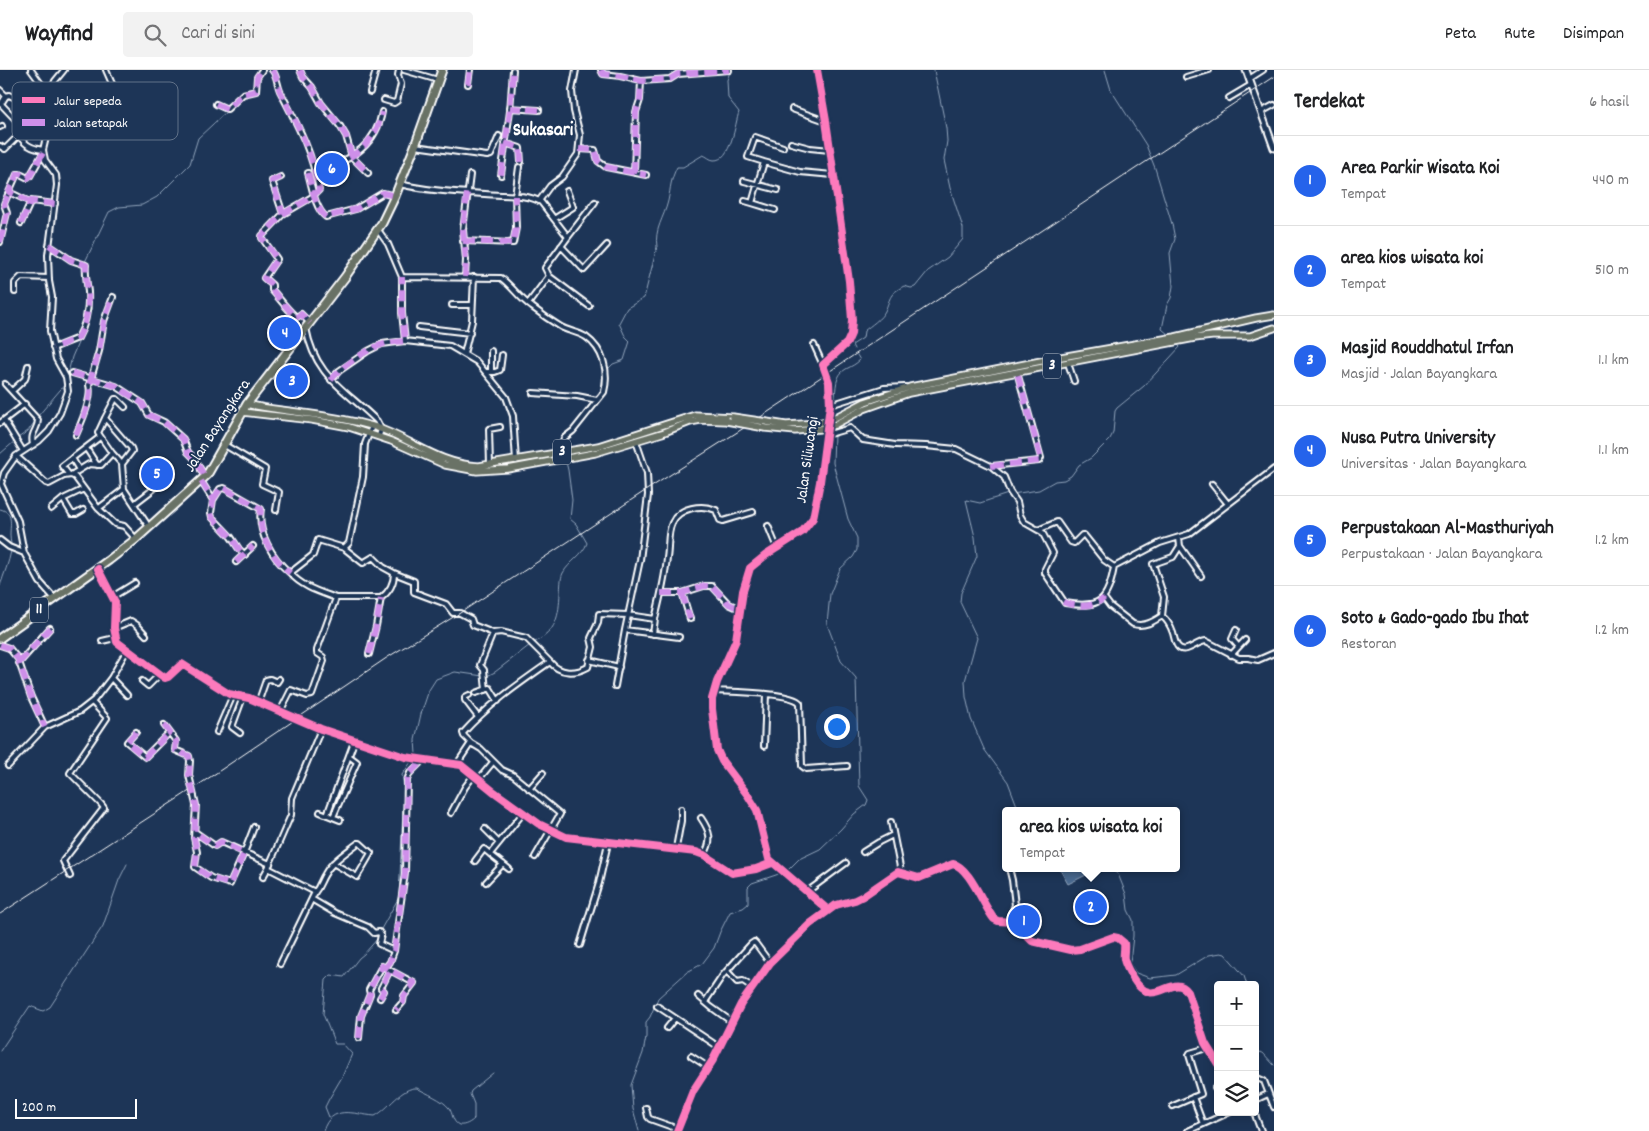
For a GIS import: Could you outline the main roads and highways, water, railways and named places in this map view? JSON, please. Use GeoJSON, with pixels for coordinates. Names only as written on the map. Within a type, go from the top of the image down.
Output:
{"type":"FeatureCollection","features":[{"type":"Feature","properties":{"kind":"highway","name":"Jalan Bayangkara"},"geometry":{"type":"LineString","coordinates":[[0,638],[98,569],[136,539],[203,479],[247,404],[378,230],[400,184],[442,70]]}},
{"type":"Feature","properties":{"kind":"main road","name":"3"},"geometry":{"type":"LineString","coordinates":[[242,412],[312,420],[369,433],[445,465],[477,471],[508,469],[571,458],[636,441],[701,420],[766,425],[820,426],[910,393],[1068,363],[1256,318],[1274,316]]}},
{"type":"Feature","properties":{"kind":"main road","name":"3"},"geometry":{"type":"LineString","coordinates":[[834,421],[865,402],[910,387],[1196,338],[1250,336],[1274,328]]}},
{"type":"Feature","properties":{"kind":"main road","name":"3"},"geometry":{"type":"LineString","coordinates":[[247,404],[314,414],[372,426],[444,459],[471,466],[516,461],[598,446],[695,414],[733,416],[766,425]]}},
{"type":"Feature","properties":{"kind":"water"},"geometry":{"type":"Polygon","coordinates":[[[1061,872],[1090,872],[1090,873],[1068,884],[1061,872]]]}},
{"type":"Feature","properties":{"kind":"waterway"},"geometry":{"type":"LineString","coordinates":[[854,349],[852,345],[863,338],[864,331],[883,314],[893,294],[904,286],[915,287],[928,271],[948,257],[963,239],[963,228],[950,188],[944,160],[947,141],[946,128],[934,70]]}},
{"type":"Feature","properties":{"kind":"waterway"},"geometry":{"type":"LineString","coordinates":[[1105,70],[1111,90],[1146,145],[1172,224],[1175,239],[1170,253],[1173,286],[1162,329],[1169,335]]}},
{"type":"Feature","properties":{"kind":"waterway"},"geometry":{"type":"LineString","coordinates":[[606,371],[613,364],[624,360],[630,341],[625,336],[619,323],[627,308],[644,298],[657,247],[658,229],[677,167],[683,167],[703,155],[713,160],[720,159],[725,155],[731,141],[739,112],[728,98],[727,80],[730,72]]}},
{"type":"Feature","properties":{"kind":"waterway"},"geometry":{"type":"LineString","coordinates":[[85,262],[109,212],[119,207],[142,205],[157,197],[190,164],[198,138],[227,111]]}},
{"type":"Feature","properties":{"kind":"waterway"},"geometry":{"type":"LineString","coordinates":[[83,266],[85,284]]}},
{"type":"Feature","properties":{"kind":"waterway"},"geometry":{"type":"LineString","coordinates":[[67,377],[72,357],[84,329]]}},
{"type":"Feature","properties":{"kind":"waterway"},"geometry":{"type":"LineString","coordinates":[[1012,494],[1039,490],[1055,481],[1064,480],[1071,476],[1079,465],[1091,458],[1110,439],[1113,433],[1115,411],[1117,408],[1144,386],[1180,347],[1177,344]]}},
{"type":"Feature","properties":{"kind":"waterway"},"geometry":{"type":"LineString","coordinates":[[835,399],[838,378],[842,372],[860,360],[857,355]]}},
{"type":"Feature","properties":{"kind":"waterway"},"geometry":{"type":"LineString","coordinates":[[595,398],[600,392],[604,374]]}},
{"type":"Feature","properties":{"kind":"waterway"},"geometry":{"type":"LineString","coordinates":[[38,416],[66,383]]}},
{"type":"Feature","properties":{"kind":"waterway"},"geometry":{"type":"LineString","coordinates":[[565,435],[592,401]]}},
{"type":"Feature","properties":{"kind":"waterway"},"geometry":{"type":"LineString","coordinates":[[18,438],[28,431],[36,420]]}},
{"type":"Feature","properties":{"kind":"waterway"},"geometry":{"type":"LineString","coordinates":[[639,1131],[633,1109],[631,1085],[643,1053],[646,1022],[658,998],[687,972],[702,964],[714,948],[730,912],[743,908],[748,904],[748,887],[752,883],[789,869],[799,859],[820,849],[854,814],[866,805],[868,800],[859,786],[856,678],[841,661],[827,624],[830,594],[840,569],[853,557],[857,550],[857,538],[848,519],[833,463],[834,435]]}},
{"type":"Feature","properties":{"kind":"waterway"},"geometry":{"type":"LineString","coordinates":[[0,454],[15,441]]}},
{"type":"Feature","properties":{"kind":"waterway"},"geometry":{"type":"LineString","coordinates":[[533,643],[541,639],[552,628],[559,609],[562,575],[587,543],[576,524],[570,519],[572,500],[566,462]]}},
{"type":"Feature","properties":{"kind":"waterway"},"geometry":{"type":"LineString","coordinates":[[1008,494],[980,503],[966,500],[975,537],[977,556],[961,593],[960,602],[977,638],[965,681],[966,697],[971,719],[984,749],[1008,782],[1017,807]]}},
{"type":"Feature","properties":{"kind":"waterway"},"geometry":{"type":"LineString","coordinates":[[0,509],[7,513],[11,523],[11,551],[0,586]]}},
{"type":"Feature","properties":{"kind":"waterway"},"geometry":{"type":"LineString","coordinates":[[487,676],[530,645]]}},
{"type":"Feature","properties":{"kind":"waterway"},"geometry":{"type":"LineString","coordinates":[[380,931],[399,897],[404,787],[402,775],[416,754],[415,740],[429,690],[436,679],[455,672],[483,676]]}},
{"type":"Feature","properties":{"kind":"waterway"},"geometry":{"type":"LineString","coordinates":[[0,1051],[30,1006],[43,1011],[50,1007],[103,926],[119,880],[127,864]]}},
{"type":"Feature","properties":{"kind":"waterway"},"geometry":{"type":"LineString","coordinates":[[1115,872],[1118,874],[1126,894],[1128,910],[1133,920],[1130,963],[1136,973],[1150,978],[1176,975],[1209,955],[1221,953],[1225,954],[1244,976],[1246,981]]}},
{"type":"Feature","properties":{"kind":"waterway"},"geometry":{"type":"LineString","coordinates":[[329,1117],[325,1107],[342,1077],[352,1054],[343,1044],[335,1044],[323,1014],[326,980],[331,975],[344,977],[379,937]]}},
{"type":"Feature","properties":{"kind":"waterway"},"geometry":{"type":"LineString","coordinates":[[1259,1052],[1263,1053],[1274,1065]]}},
{"type":"Feature","properties":{"kind":"waterway"},"geometry":{"type":"LineString","coordinates":[[323,1131],[327,1123],[337,1114],[351,1113],[375,1116],[400,1095],[417,1088],[446,1105],[457,1124],[466,1124],[474,1119],[474,1104],[470,1094],[471,1091],[493,1073]]}},
{"type":"Feature","properties":{"kind":"railway"},"geometry":{"type":"LineString","coordinates":[[0,914],[191,790],[388,657],[460,613],[750,424],[1274,77]]}},
{"type":"Feature","properties":{"kind":"place","name":"Soto & Gado-gado Ibu Ihat"},"geometry":{"type":"Point","coordinates":[332,169]}},
{"type":"Feature","properties":{"kind":"place","name":"Nusa Putra University"},"geometry":{"type":"Point","coordinates":[285,333]}},
{"type":"Feature","properties":{"kind":"place","name":"Masjid Rouddhatul Irfan"},"geometry":{"type":"Point","coordinates":[292,381]}},
{"type":"Feature","properties":{"kind":"place","name":"Perpustakaan Al-Masthuriyah"},"geometry":{"type":"Point","coordinates":[157,474]}},
{"type":"Feature","properties":{"kind":"place","name":"area kios wisata koi"},"geometry":{"type":"Point","coordinates":[1091,907]}},
{"type":"Feature","properties":{"kind":"place","name":"Area Parkir Wisata Koi"},"geometry":{"type":"Point","coordinates":[1024,921]}},
{"type":"Feature","properties":{"kind":"district","name":"Sukasari"},"geometry":{"type":"Point","coordinates":[543,131]}}]}
